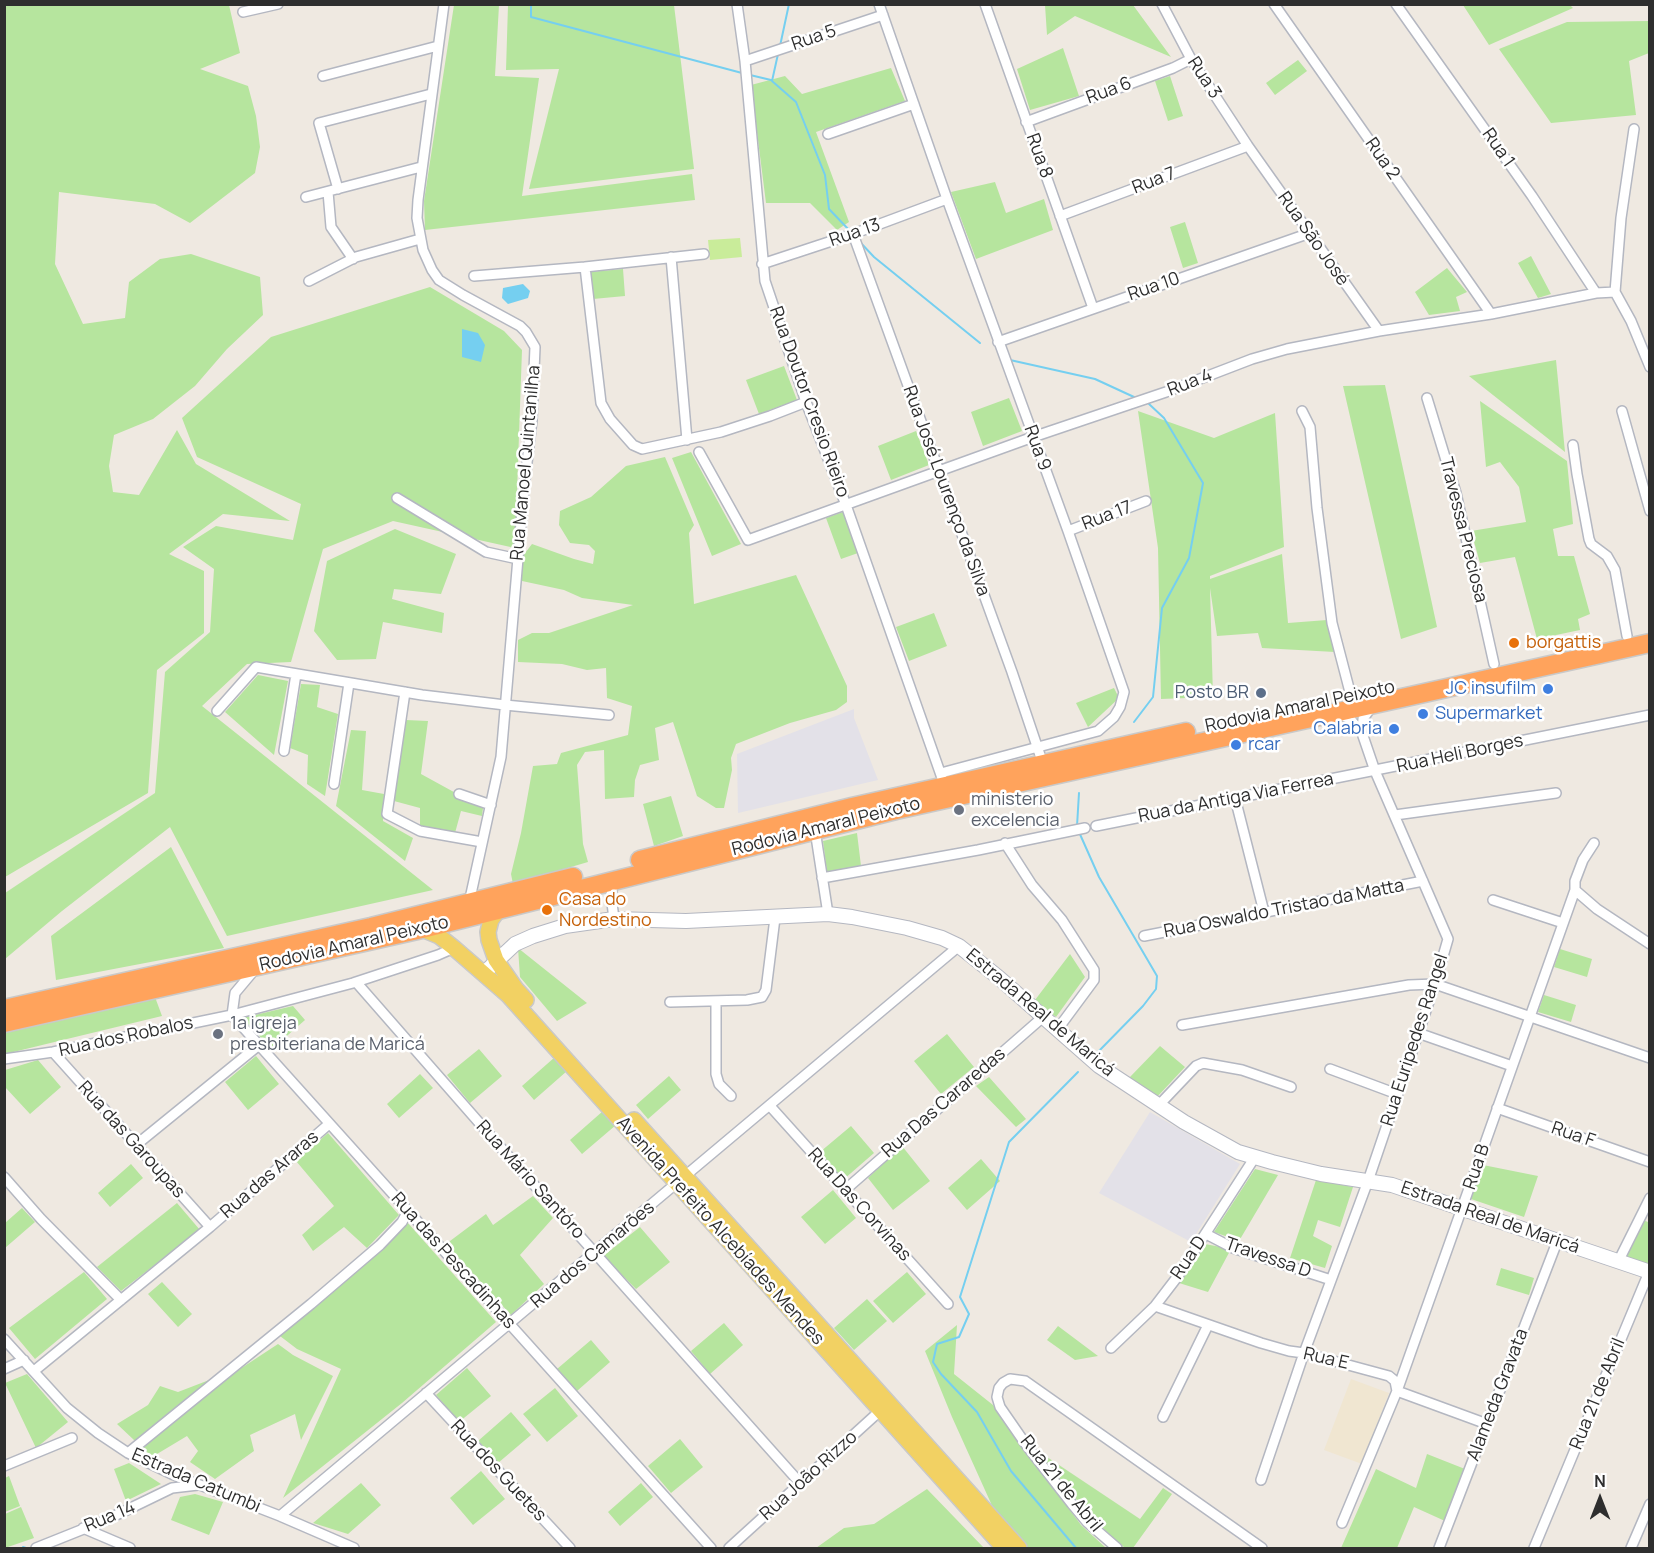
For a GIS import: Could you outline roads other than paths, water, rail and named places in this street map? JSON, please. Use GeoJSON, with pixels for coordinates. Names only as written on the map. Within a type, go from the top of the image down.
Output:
{"type":"FeatureCollection","features":[{"type":"Feature","properties":{"kind":"highway","name":"Rodovia Amaral Peixoto"},"geometry":{"type":"LineString","coordinates":[[4,1009],[469,903],[812,817],[943,779],[1041,756],[1352,696],[1650,632]]}},
{"type":"Feature","properties":{"kind":"highway","name":"Rodovia Amaral Peixoto"},"geometry":{"type":"LineString","coordinates":[[4,1023],[422,929],[499,909],[609,886],[815,830],[1650,643]]}},
{"type":"Feature","properties":{"kind":"main road","name":"Avenida Prefeito Alcebíades Mendes"},"geometry":{"type":"LineString","coordinates":[[499,909],[490,920],[488,932],[496,960],[526,1008]]}},
{"type":"Feature","properties":{"kind":"main road","name":"Estrada Real de Maricá"},"geometry":{"type":"LineString","coordinates":[[484,973],[515,944],[533,936],[565,926],[614,919],[686,921],[828,914],[907,928],[942,938],[959,946],[1099,1066],[1158,1106],[1224,1145],[1255,1157],[1322,1173],[1392,1185],[1649,1272]]}},
{"type":"Feature","properties":{"kind":"main road","name":"Avenida Prefeito Alcebíades Mendes"},"geometry":{"type":"LineString","coordinates":[[422,929],[439,936],[526,1008],[884,1407],[1004,1548]]}},
{"type":"Feature","properties":{"kind":"main road","name":"Avenida Prefeito Alcebíades Mendes"},"geometry":{"type":"LineString","coordinates":[[884,1407],[1019,1548]]}},
{"type":"Feature","properties":{"kind":"street"},"geometry":{"type":"LineString","coordinates":[[243,12],[278,4]]}},
{"type":"Feature","properties":{"kind":"street","name":"Rua Manoel Quintanilha"},"geometry":{"type":"LineString","coordinates":[[444,4],[421,167],[417,218],[420,239],[426,258],[439,280],[520,326],[535,347],[532,420],[501,757],[469,903]]}},
{"type":"Feature","properties":{"kind":"street","name":"Rua Doutor Cresio Rieiro"},"geometry":{"type":"LineString","coordinates":[[737,4],[746,70],[765,281],[806,402],[846,505],[943,779]]}},
{"type":"Feature","properties":{"kind":"street","name":"Rua 9"},"geometry":{"type":"LineString","coordinates":[[879,4],[1122,686],[1123,698],[1114,717],[1098,730],[1041,756]]}},
{"type":"Feature","properties":{"kind":"street","name":"Rua 8"},"geometry":{"type":"LineString","coordinates":[[985,4],[1093,308]]}},
{"type":"Feature","properties":{"kind":"street","name":"Rua 2"},"geometry":{"type":"LineString","coordinates":[[1274,4],[1491,314]]}},
{"type":"Feature","properties":{"kind":"street","name":"Rua 1"},"geometry":{"type":"LineString","coordinates":[[1396,4],[1532,196],[1596,293]]}},
{"type":"Feature","properties":{"kind":"street","name":"Rua 3"},"geometry":{"type":"LineString","coordinates":[[1162,6],[1191,59],[1248,146]]}},
{"type":"Feature","properties":{"kind":"street","name":"Rua 5"},"geometry":{"type":"LineString","coordinates":[[746,70],[883,15]]}},
{"type":"Feature","properties":{"kind":"street"},"geometry":{"type":"LineString","coordinates":[[323,76],[438,46]]}},
{"type":"Feature","properties":{"kind":"street","name":"Rua 6"},"geometry":{"type":"LineString","coordinates":[[1026,122],[1173,68],[1191,59]]}},
{"type":"Feature","properties":{"kind":"street"},"geometry":{"type":"LineString","coordinates":[[338,189],[319,123],[431,94]]}},
{"type":"Feature","properties":{"kind":"street"},"geometry":{"type":"LineString","coordinates":[[828,134],[914,104]]}},
{"type":"Feature","properties":{"kind":"street"},"geometry":{"type":"LineString","coordinates":[[1634,129],[1621,218],[1615,292],[1631,321],[1650,367]]}},
{"type":"Feature","properties":{"kind":"street","name":"Rua 7"},"geometry":{"type":"LineString","coordinates":[[1060,216],[1248,146]]}},
{"type":"Feature","properties":{"kind":"street","name":"Rua São José"},"geometry":{"type":"LineString","coordinates":[[1248,146],[1379,331]]}},
{"type":"Feature","properties":{"kind":"street"},"geometry":{"type":"LineString","coordinates":[[306,197],[421,167]]}},
{"type":"Feature","properties":{"kind":"street"},"geometry":{"type":"LineString","coordinates":[[328,192],[331,226],[353,259]]}},
{"type":"Feature","properties":{"kind":"street","name":"Rua 13"},"geometry":{"type":"LineString","coordinates":[[762,264],[853,234],[947,199]]}},
{"type":"Feature","properties":{"kind":"street","name":"Rua 10"},"geometry":{"type":"LineString","coordinates":[[998,342],[1310,233]]}},
{"type":"Feature","properties":{"kind":"street","name":"Rua José Lourenço da Silva"},"geometry":{"type":"LineString","coordinates":[[853,234],[1041,756]]}},
{"type":"Feature","properties":{"kind":"street"},"geometry":{"type":"LineString","coordinates":[[309,281],[353,259],[420,239]]}},
{"type":"Feature","properties":{"kind":"street"},"geometry":{"type":"LineString","coordinates":[[474,276],[704,254]]}},
{"type":"Feature","properties":{"kind":"street"},"geometry":{"type":"LineString","coordinates":[[671,257],[687,440]]}},
{"type":"Feature","properties":{"kind":"street"},"geometry":{"type":"LineString","coordinates":[[585,267],[599,390],[605,412],[633,445],[642,449],[687,440],[749,424],[806,402]]}},
{"type":"Feature","properties":{"kind":"street","name":"Rua 4"},"geometry":{"type":"LineString","coordinates":[[699,452],[748,540],[1033,437],[1166,392],[1252,358],[1379,331],[1491,314],[1596,293],[1615,292]]}},
{"type":"Feature","properties":{"kind":"street","name":"Travessa Preciosa"},"geometry":{"type":"LineString","coordinates":[[1427,398],[1456,493],[1494,664]]}},
{"type":"Feature","properties":{"kind":"street"},"geometry":{"type":"LineString","coordinates":[[1302,411],[1310,427],[1317,508],[1332,623],[1352,696]]}},
{"type":"Feature","properties":{"kind":"street"},"geometry":{"type":"LineString","coordinates":[[1622,411],[1648,508]]}},
{"type":"Feature","properties":{"kind":"street"},"geometry":{"type":"LineString","coordinates":[[1573,446],[1589,539],[1591,544],[1607,556],[1615,570],[1627,636]]}},
{"type":"Feature","properties":{"kind":"street"},"geometry":{"type":"LineString","coordinates":[[397,498],[486,552],[518,560]]}},
{"type":"Feature","properties":{"kind":"street","name":"Rua 17"},"geometry":{"type":"LineString","coordinates":[[1068,531],[1146,501]]}},
{"type":"Feature","properties":{"kind":"street"},"geometry":{"type":"LineString","coordinates":[[217,711],[256,667],[405,692],[609,715]]}},
{"type":"Feature","properties":{"kind":"street"},"geometry":{"type":"LineString","coordinates":[[284,751],[296,674]]}},
{"type":"Feature","properties":{"kind":"street"},"geometry":{"type":"LineString","coordinates":[[334,784],[349,683]]}},
{"type":"Feature","properties":{"kind":"street"},"geometry":{"type":"LineString","coordinates":[[405,692],[387,814],[420,831],[482,842]]}},
{"type":"Feature","properties":{"kind":"street"},"geometry":{"type":"LineString","coordinates":[[1362,733],[1365,715],[1376,703]]}},
{"type":"Feature","properties":{"kind":"street"},"geometry":{"type":"LineString","coordinates":[[1335,712],[1350,720],[1362,733]]}},
{"type":"Feature","properties":{"kind":"street","name":"Rua Heli Borges"},"geometry":{"type":"LineString","coordinates":[[1375,771],[1650,715]]}},
{"type":"Feature","properties":{"kind":"street","name":"Rua Euripedes Rangel"},"geometry":{"type":"LineString","coordinates":[[1261,1480],[1304,1353],[1368,1181],[1448,939],[1375,771],[1362,733]]}},
{"type":"Feature","properties":{"kind":"street","name":"Rua da Antiga Via Ferrea"},"geometry":{"type":"LineString","coordinates":[[1096,826],[1375,771]]}},
{"type":"Feature","properties":{"kind":"street"},"geometry":{"type":"LineString","coordinates":[[1395,815],[1556,793]]}},
{"type":"Feature","properties":{"kind":"street"},"geometry":{"type":"LineString","coordinates":[[459,794],[491,805]]}},
{"type":"Feature","properties":{"kind":"street"},"geometry":{"type":"LineString","coordinates":[[1234,798],[1264,912]]}},
{"type":"Feature","properties":{"kind":"street"},"geometry":{"type":"LineString","coordinates":[[822,878],[1085,828]]}},
{"type":"Feature","properties":{"kind":"street"},"geometry":{"type":"LineString","coordinates":[[815,830],[828,914]]}},
{"type":"Feature","properties":{"kind":"street"},"geometry":{"type":"LineString","coordinates":[[1005,843],[1032,885],[1062,920],[1094,970],[1094,980],[1057,1030]]}},
{"type":"Feature","properties":{"kind":"street","name":"Rua B"},"geometry":{"type":"LineString","coordinates":[[1342,1523],[1396,1391],[1575,890],[1575,881],[1583,860],[1594,843]]}},
{"type":"Feature","properties":{"kind":"street","name":"Rua Oswaldo Tristao da Matta"},"geometry":{"type":"LineString","coordinates":[[1144,936],[1423,881]]}},
{"type":"Feature","properties":{"kind":"street"},"geometry":{"type":"LineString","coordinates":[[609,886],[614,919]]}},
{"type":"Feature","properties":{"kind":"street"},"geometry":{"type":"LineString","coordinates":[[1575,890],[1598,909],[1650,944]]}},
{"type":"Feature","properties":{"kind":"street"},"geometry":{"type":"LineString","coordinates":[[1493,900],[1563,923]]}},
{"type":"Feature","properties":{"kind":"street"},"geometry":{"type":"LineString","coordinates":[[670,1002],[754,1000],[764,995],[775,918]]}},
{"type":"Feature","properties":{"kind":"street","name":"Rua dos Camarões"},"geometry":{"type":"LineString","coordinates":[[280,1516],[682,1181],[959,946]]}},
{"type":"Feature","properties":{"kind":"street","name":"Rua dos Robalos"},"geometry":{"type":"LineString","coordinates":[[4,1059],[53,1052],[232,1015],[356,982],[454,948]]}},
{"type":"Feature","properties":{"kind":"street"},"geometry":{"type":"LineString","coordinates":[[232,1015],[235,993],[257,966]]}},
{"type":"Feature","properties":{"kind":"street","name":"Rua Mário Santóro"},"geometry":{"type":"LineString","coordinates":[[356,982],[801,1484]]}},
{"type":"Feature","properties":{"kind":"street"},"geometry":{"type":"LineString","coordinates":[[1182,1025],[1408,985],[1435,984],[1650,1058]]}},
{"type":"Feature","properties":{"kind":"street"},"geometry":{"type":"LineString","coordinates":[[716,1001],[716,1074],[719,1084],[731,1096]]}},
{"type":"Feature","properties":{"kind":"street","name":"Rua das Pescadinhas"},"geometry":{"type":"LineString","coordinates":[[232,1015],[711,1548]]}},
{"type":"Feature","properties":{"kind":"street","name":"Rua Das Cararedas"},"geometry":{"type":"LineString","coordinates":[[845,1190],[1043,1017]]}},
{"type":"Feature","properties":{"kind":"street"},"geometry":{"type":"LineString","coordinates":[[1418,1033],[1512,1066]]}},
{"type":"Feature","properties":{"kind":"street"},"geometry":{"type":"LineString","coordinates":[[136,1145],[259,1045]]}},
{"type":"Feature","properties":{"kind":"street","name":"Rua das Garoupas"},"geometry":{"type":"LineString","coordinates":[[53,1052],[210,1227]]}},
{"type":"Feature","properties":{"kind":"street"},"geometry":{"type":"LineString","coordinates":[[1158,1106],[1196,1066],[1203,1063],[1242,1070],[1291,1087]]}},
{"type":"Feature","properties":{"kind":"street"},"geometry":{"type":"LineString","coordinates":[[1330,1069],[1397,1094]]}},
{"type":"Feature","properties":{"kind":"street","name":"Rua Das Corvinas"},"geometry":{"type":"LineString","coordinates":[[770,1106],[948,1304]]}},
{"type":"Feature","properties":{"kind":"street","name":"Rua F"},"geometry":{"type":"LineString","coordinates":[[1497,1108],[1650,1162]]}},
{"type":"Feature","properties":{"kind":"street","name":"Rua das Araras"},"geometry":{"type":"LineString","coordinates":[[34,1371],[210,1227],[329,1124]]}},
{"type":"Feature","properties":{"kind":"street","name":"Rua D"},"geometry":{"type":"LineString","coordinates":[[1111,1348],[1155,1306],[1206,1234],[1255,1157]]}},
{"type":"Feature","properties":{"kind":"street"},"geometry":{"type":"LineString","coordinates":[[4,1177],[41,1219],[121,1300]]}},
{"type":"Feature","properties":{"kind":"street"},"geometry":{"type":"LineString","coordinates":[[1648,1200],[1650,1217]]}},
{"type":"Feature","properties":{"kind":"street"},"geometry":{"type":"LineString","coordinates":[[1618,1262],[1648,1200]]}},
{"type":"Feature","properties":{"kind":"street"},"geometry":{"type":"LineString","coordinates":[[128,1453],[380,1245],[402,1222],[408,1211]]}},
{"type":"Feature","properties":{"kind":"street","name":"Travessa D"},"geometry":{"type":"LineString","coordinates":[[1206,1234],[1233,1248],[1331,1280]]}},
{"type":"Feature","properties":{"kind":"street","name":"Alameda Gravata"},"geometry":{"type":"LineString","coordinates":[[1439,1548],[1557,1242]]}},
{"type":"Feature","properties":{"kind":"street","name":"Rua 21 de Abril"},"geometry":{"type":"LineString","coordinates":[[1534,1548],[1649,1272]]}},
{"type":"Feature","properties":{"kind":"street","name":"Rua E"},"geometry":{"type":"LineString","coordinates":[[1155,1306],[1280,1348],[1389,1376],[1395,1381],[1396,1391],[1487,1424]]}},
{"type":"Feature","properties":{"kind":"street"},"geometry":{"type":"LineString","coordinates":[[1163,1417],[1208,1325]]}},
{"type":"Feature","properties":{"kind":"street","name":"Estrada Catumbi"},"geometry":{"type":"LineString","coordinates":[[4,1339],[67,1408],[128,1453],[174,1475],[280,1516],[354,1548]]}},
{"type":"Feature","properties":{"kind":"street"},"geometry":{"type":"LineString","coordinates":[[4,1369],[24,1360]]}},
{"type":"Feature","properties":{"kind":"street","name":"Rua 21 de Abril"},"geometry":{"type":"LineString","coordinates":[[1117,1548],[1087,1522],[1072,1504],[1000,1407],[997,1397],[999,1388],[1010,1379],[1025,1380],[1262,1548]]}},
{"type":"Feature","properties":{"kind":"street","name":"Rua dos Guetes"},"geometry":{"type":"LineString","coordinates":[[426,1392],[570,1548]]}},
{"type":"Feature","properties":{"kind":"street","name":"Rua João Rizzo"},"geometry":{"type":"LineString","coordinates":[[729,1548],[884,1407]]}},
{"type":"Feature","properties":{"kind":"street"},"geometry":{"type":"LineString","coordinates":[[4,1466],[72,1438]]}},
{"type":"Feature","properties":{"kind":"street"},"geometry":{"type":"LineString","coordinates":[[172,1488],[174,1475]]}},
{"type":"Feature","properties":{"kind":"street","name":"Rua 14"},"geometry":{"type":"LineString","coordinates":[[36,1548],[106,1520],[172,1488],[201,1485]]}},
{"type":"Feature","properties":{"kind":"street"},"geometry":{"type":"LineString","coordinates":[[1631,1548],[1650,1504]]}},
{"type":"Feature","properties":{"kind":"street"},"geometry":{"type":"LineString","coordinates":[[106,1520],[109,1539]]}},
{"type":"Feature","properties":{"kind":"street"},"geometry":{"type":"LineString","coordinates":[[84,1528],[130,1548]]}},
{"type":"Feature","properties":{"kind":"water"},"geometry":{"type":"Polygon","coordinates":[[[523,284],[530,291],[528,298],[508,304],[502,298],[503,288],[523,284]]]}},
{"type":"Feature","properties":{"kind":"water"},"geometry":{"type":"Polygon","coordinates":[[[462,329],[478,333],[485,345],[481,362],[462,357],[462,329]]]}},
{"type":"Feature","properties":{"kind":"waterway"},"geometry":{"type":"LineString","coordinates":[[531,4],[531,17],[742,73]]}},
{"type":"Feature","properties":{"kind":"waterway"},"geometry":{"type":"LineString","coordinates":[[780,46],[789,4]]}},
{"type":"Feature","properties":{"kind":"waterway"},"geometry":{"type":"LineString","coordinates":[[778,54],[772,81],[796,102],[825,175],[829,209],[851,232]]}},
{"type":"Feature","properties":{"kind":"waterway"},"geometry":{"type":"LineString","coordinates":[[750,75],[771,80]]}},
{"type":"Feature","properties":{"kind":"waterway"},"geometry":{"type":"LineString","coordinates":[[859,241],[874,257],[980,343]]}},
{"type":"Feature","properties":{"kind":"waterway"},"geometry":{"type":"LineString","coordinates":[[1010,360],[1095,379],[1134,397]]}},
{"type":"Feature","properties":{"kind":"waterway"},"geometry":{"type":"LineString","coordinates":[[1134,722],[1153,697],[1162,608],[1189,558],[1203,483],[1164,418],[1149,404]]}},
{"type":"Feature","properties":{"kind":"waterway"},"geometry":{"type":"LineString","coordinates":[[1077,826],[1079,793]]}},
{"type":"Feature","properties":{"kind":"waterway"},"geometry":{"type":"LineString","coordinates":[[1079,832],[1099,877],[1157,976],[1156,989],[1143,1006],[1095,1055]]}},
{"type":"Feature","properties":{"kind":"waterway"},"geometry":{"type":"LineString","coordinates":[[1076,1548],[1011,1471],[977,1412],[941,1374],[933,1362],[937,1344],[959,1337],[969,1314],[960,1297],[1009,1142],[1078,1072]]}},
{"type":"Feature","properties":{"kind":"place","name":"borgattis"},"geometry":{"type":"Point","coordinates":[1514,643]}},
{"type":"Feature","properties":{"kind":"place","name":"JC insufilm"},"geometry":{"type":"Point","coordinates":[1548,689]}},
{"type":"Feature","properties":{"kind":"place","name":"Posto BR"},"geometry":{"type":"Point","coordinates":[1261,693]}},
{"type":"Feature","properties":{"kind":"place","name":"Supermarket"},"geometry":{"type":"Point","coordinates":[1423,714]}},
{"type":"Feature","properties":{"kind":"place","name":"Calabria"},"geometry":{"type":"Point","coordinates":[1394,729]}},
{"type":"Feature","properties":{"kind":"place","name":"rcar"},"geometry":{"type":"Point","coordinates":[1236,745]}},
{"type":"Feature","properties":{"kind":"place","name":"ministerio excelencia"},"geometry":{"type":"Point","coordinates":[959,810]}},
{"type":"Feature","properties":{"kind":"place","name":"Casa do Nordestino"},"geometry":{"type":"Point","coordinates":[547,910]}},
{"type":"Feature","properties":{"kind":"place","name":"1a igreja presbiteriana de Maricá"},"geometry":{"type":"Point","coordinates":[218,1034]}}]}
